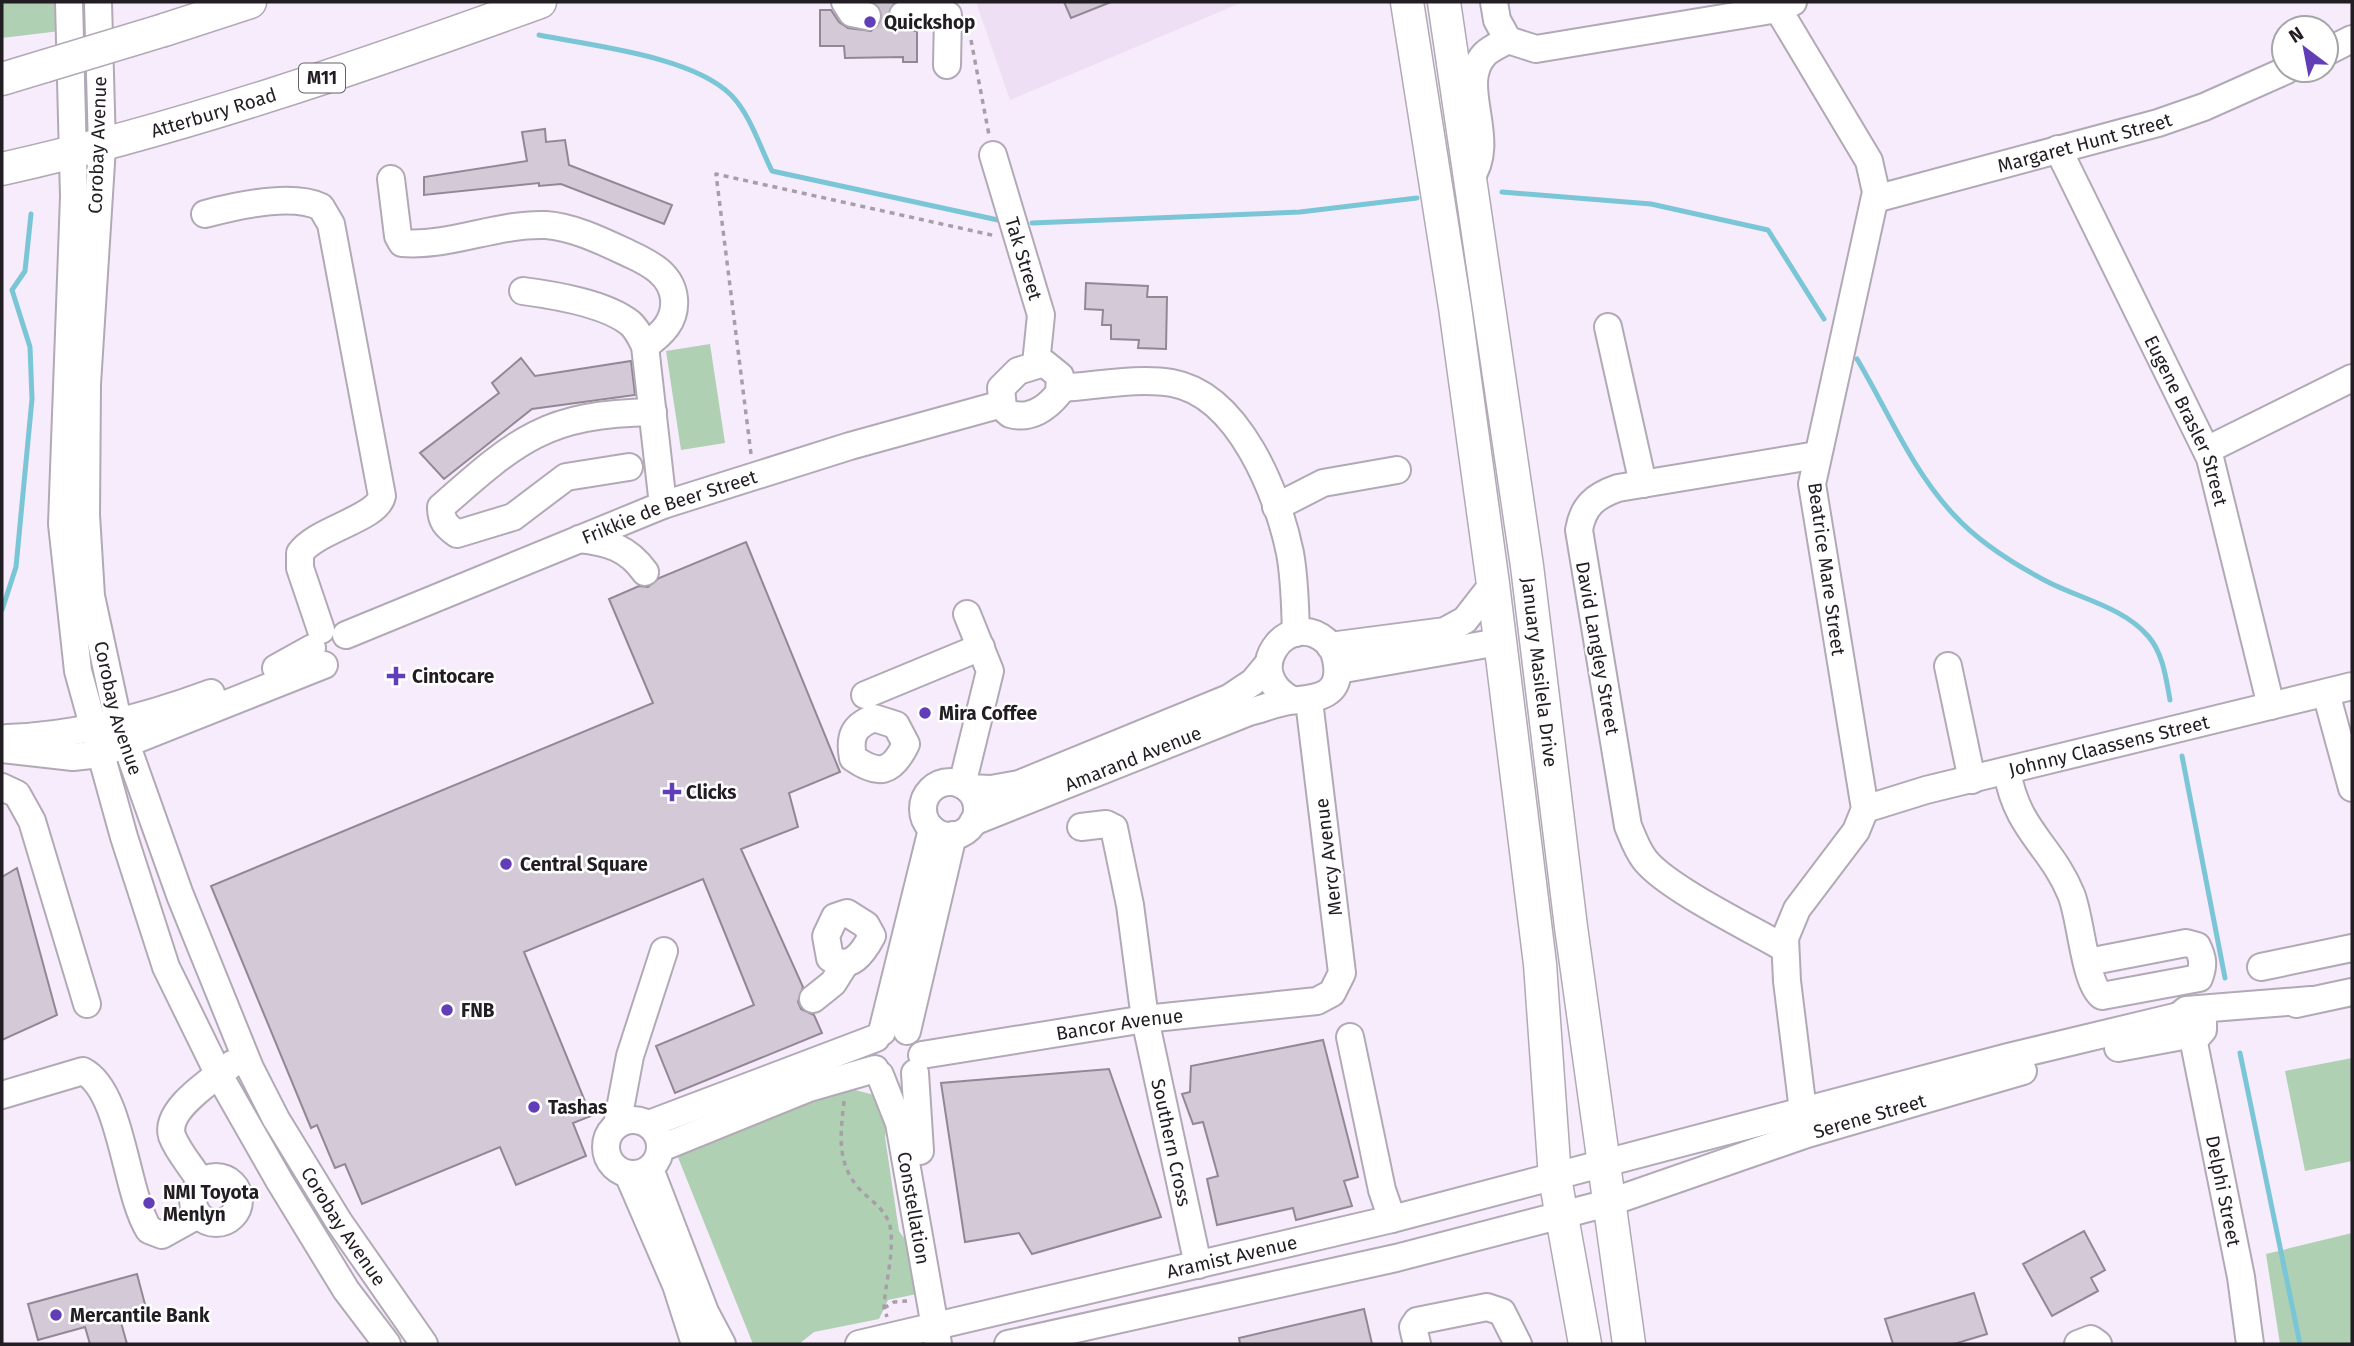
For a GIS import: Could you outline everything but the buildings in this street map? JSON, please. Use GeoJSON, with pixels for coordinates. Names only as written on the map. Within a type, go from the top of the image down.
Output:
{"type":"FeatureCollection","features":[{"type":"Feature","properties":{"kind":"main road"},"geometry":{"type":"LineString","coordinates":[[2,79],[250,2]]}},
{"type":"Feature","properties":{"kind":"main road","name":"Atterbury Road"},"geometry":{"type":"LineString","coordinates":[[2,169],[87,150],[382,59],[540,2]]}},
{"type":"Feature","properties":{"kind":"main road","name":"January Masilela Drive"},"geometry":{"type":"LineString","coordinates":[[1407,2],[1453,294],[1493,584],[1540,964],[1555,1178],[1585,1344]]}},
{"type":"Feature","properties":{"kind":"main road","name":"January Masilela Drive"},"geometry":{"type":"LineString","coordinates":[[1444,2],[1527,566],[1608,1203],[1629,1344]]}},
{"type":"Feature","properties":{"kind":"main road"},"geometry":{"type":"LineString","coordinates":[[2,70],[45,66]]}},
{"type":"Feature","properties":{"kind":"main road"},"geometry":{"type":"LineString","coordinates":[[1491,321],[1485,373],[1515,611],[1511,632],[1499,642]]}},
{"type":"Feature","properties":{"kind":"street","name":"Corobay Avenue"},"geometry":{"type":"LineString","coordinates":[[69,2],[87,150]]}},
{"type":"Feature","properties":{"kind":"street","name":"Corobay Avenue"},"geometry":{"type":"LineString","coordinates":[[98,2],[87,150],[86,515],[91,596],[109,737],[153,936],[219,1075],[336,1274],[387,1344]]}},
{"type":"Feature","properties":{"kind":"street"},"geometry":{"type":"LineString","coordinates":[[845,2],[852,13],[867,16]]}},
{"type":"Feature","properties":{"kind":"street"},"geometry":{"type":"LineString","coordinates":[[1494,2],[1497,20],[1508,40],[1528,48],[1543,49],[1786,6]]}},
{"type":"Feature","properties":{"kind":"street","name":"Beatrice Mare Street"},"geometry":{"type":"LineString","coordinates":[[1786,6],[1869,162],[1875,180],[1875,199],[1812,484],[1865,808]]}},
{"type":"Feature","properties":{"kind":"street"},"geometry":{"type":"LineString","coordinates":[[903,15],[947,8],[947,65]]}},
{"type":"Feature","properties":{"kind":"street"},"geometry":{"type":"LineString","coordinates":[[1470,179],[1482,154],[1476,101],[1476,66],[1486,53],[1508,40]]}},
{"type":"Feature","properties":{"kind":"street","name":"Margaret Hunt Street"},"geometry":{"type":"LineString","coordinates":[[1875,199],[2167,120],[2270,78]]}},
{"type":"Feature","properties":{"kind":"street","name":"Eugene Brasler Street"},"geometry":{"type":"LineString","coordinates":[[2058,149],[2207,450],[2216,474],[2272,706]]}},
{"type":"Feature","properties":{"kind":"street","name":"Tak Street"},"geometry":{"type":"LineString","coordinates":[[993,155],[1041,315],[1036,364]]}},
{"type":"Feature","properties":{"kind":"street"},"geometry":{"type":"LineString","coordinates":[[391,179],[398,236],[402,243],[546,225],[575,232],[648,262],[663,274],[674,301],[674,312],[666,329],[645,346]]}},
{"type":"Feature","properties":{"kind":"street"},"geometry":{"type":"LineString","coordinates":[[205,214],[254,204],[299,202],[321,207],[331,223],[382,496],[373,510],[323,532],[303,549],[300,568],[328,641]]}},
{"type":"Feature","properties":{"kind":"street"},"geometry":{"type":"LineString","coordinates":[[523,291],[570,299],[633,326],[645,346],[663,505]]}},
{"type":"Feature","properties":{"kind":"street"},"geometry":{"type":"LineString","coordinates":[[1608,327],[1643,484]]}},
{"type":"Feature","properties":{"kind":"street"},"geometry":{"type":"LineString","coordinates":[[1044,363],[1054,368],[1060,376],[1060,388],[1052,401],[1030,415],[1010,414],[1002,404],[1001,388],[1007,379],[1018,371],[1036,364],[1044,363]]}},
{"type":"Feature","properties":{"kind":"street"},"geometry":{"type":"LineString","coordinates":[[2207,450],[2352,378]]}},
{"type":"Feature","properties":{"kind":"street"},"geometry":{"type":"LineString","coordinates":[[1060,388],[1135,382],[1178,384],[1218,405],[1249,445],[1276,508],[1291,561],[1296,633]]}},
{"type":"Feature","properties":{"kind":"street","name":"Frikkie de Beer Street"},"geometry":{"type":"LineString","coordinates":[[2,749],[73,757],[109,737],[251,678],[328,641],[663,505],[1002,404]]}},
{"type":"Feature","properties":{"kind":"street"},"geometry":{"type":"LineString","coordinates":[[629,467],[565,477],[513,516],[497,524],[457,534],[446,527],[441,517],[441,507],[490,464],[539,430],[619,413],[653,412]]}},
{"type":"Feature","properties":{"kind":"street","name":"David Langley Street"},"geometry":{"type":"LineString","coordinates":[[1784,948],[1656,870],[1640,852],[1628,826],[1579,530],[1583,514],[1593,500],[1618,488],[1817,456]]}},
{"type":"Feature","properties":{"kind":"street"},"geometry":{"type":"LineString","coordinates":[[1276,508],[1323,482],[1397,470]]}},
{"type":"Feature","properties":{"kind":"street"},"geometry":{"type":"LineString","coordinates":[[579,539],[610,543],[622,549],[645,572]]}},
{"type":"Feature","properties":{"kind":"street"},"geometry":{"type":"LineString","coordinates":[[1334,658],[1445,631],[1465,620],[1493,584]]}},
{"type":"Feature","properties":{"kind":"street"},"geometry":{"type":"LineString","coordinates":[[953,829],[923,808],[951,787],[978,667],[984,653],[967,614]]}},
{"type":"Feature","properties":{"kind":"street"},"geometry":{"type":"LineString","coordinates":[[1296,633],[1315,634],[1334,658],[1325,693],[1301,700],[1274,686],[1268,664],[1277,644],[1296,633]]}},
{"type":"Feature","properties":{"kind":"street"},"geometry":{"type":"LineString","coordinates":[[1334,658],[1499,642]]}},
{"type":"Feature","properties":{"kind":"street"},"geometry":{"type":"LineString","coordinates":[[864,695],[984,653]]}},
{"type":"Feature","properties":{"kind":"street","name":"Amarand Avenue"},"geometry":{"type":"LineString","coordinates":[[951,787],[991,789],[1019,784],[1230,698],[1253,682],[1268,664]]}},
{"type":"Feature","properties":{"kind":"street"},"geometry":{"type":"LineString","coordinates":[[1948,666],[1972,780]]}},
{"type":"Feature","properties":{"kind":"street","name":"Johnny Claassens Street"},"geometry":{"type":"LineString","coordinates":[[1865,808],[1908,794],[2352,686]]}},
{"type":"Feature","properties":{"kind":"street"},"geometry":{"type":"LineString","coordinates":[[2326,692],[2352,789]]}},
{"type":"Feature","properties":{"kind":"street","name":"Amarand Avenue"},"geometry":{"type":"LineString","coordinates":[[953,829],[1249,712],[1301,700]]}},
{"type":"Feature","properties":{"kind":"street","name":"Mercy Avenue"},"geometry":{"type":"LineString","coordinates":[[1301,700],[1342,973],[1332,993],[1317,1001]]}},
{"type":"Feature","properties":{"kind":"street","name":"Corobay Avenue"},"geometry":{"type":"LineString","coordinates":[[109,737],[180,895],[244,1054],[276,1119],[339,1222],[424,1344]]}},
{"type":"Feature","properties":{"kind":"street","name":"Frikkie de Beer Street"},"geometry":{"type":"LineString","coordinates":[[2,738],[109,737]]}},
{"type":"Feature","properties":{"kind":"street"},"geometry":{"type":"LineString","coordinates":[[889,1034],[905,938],[953,829],[976,808],[951,787],[898,761]]}},
{"type":"Feature","properties":{"kind":"street"},"geometry":{"type":"LineString","coordinates":[[2007,771],[2011,796],[2022,819],[2071,895],[2088,962]]}},
{"type":"Feature","properties":{"kind":"street"},"geometry":{"type":"LineString","coordinates":[[2,787],[17,794],[32,821],[87,1004]]}},
{"type":"Feature","properties":{"kind":"street"},"geometry":{"type":"LineString","coordinates":[[1805,1123],[1784,948],[1788,928],[1797,909],[1856,831],[1865,808]]}},
{"type":"Feature","properties":{"kind":"street","name":"Southern Cross"},"geometry":{"type":"LineString","coordinates":[[1081,827],[1106,824],[1114,828],[1130,905],[1145,1019],[1198,1265]]}},
{"type":"Feature","properties":{"kind":"street"},"geometry":{"type":"LineString","coordinates":[[877,1072],[870,1054],[889,1034],[953,829]]}},
{"type":"Feature","properties":{"kind":"street"},"geometry":{"type":"LineString","coordinates":[[845,964],[830,958],[827,950],[828,926],[835,917],[847,913],[858,918],[872,936],[905,938]]}},
{"type":"Feature","properties":{"kind":"street"},"geometry":{"type":"LineString","coordinates":[[813,999],[834,983],[845,964],[855,960],[872,936]]}},
{"type":"Feature","properties":{"kind":"street"},"geometry":{"type":"LineString","coordinates":[[2261,967],[2352,948]]}},
{"type":"Feature","properties":{"kind":"street"},"geometry":{"type":"LineString","coordinates":[[649,1124],[889,1034],[918,1041],[919,1064],[895,1081],[877,1072],[809,1088],[647,1164],[615,1168],[607,1156],[607,1139],[617,1125],[630,1056],[664,951]]}},
{"type":"Feature","properties":{"kind":"street","name":"Serene Street"},"geometry":{"type":"LineString","coordinates":[[1562,1214],[1608,1203],[1805,1123],[2008,1057],[2191,1026],[2352,992]]}},
{"type":"Feature","properties":{"kind":"street","name":"Bancor Avenue"},"geometry":{"type":"LineString","coordinates":[[919,1064],[1145,1019],[1317,1001]]}},
{"type":"Feature","properties":{"kind":"street","name":"Delphi Street"},"geometry":{"type":"LineString","coordinates":[[2191,1026],[2243,1290],[2250,1344]]}},
{"type":"Feature","properties":{"kind":"street"},"geometry":{"type":"LineString","coordinates":[[1350,1037],[1382,1190],[1392,1219]]}},
{"type":"Feature","properties":{"kind":"street"},"geometry":{"type":"LineString","coordinates":[[201,1182],[175,1143],[172,1124],[178,1110],[244,1054]]}},
{"type":"Feature","properties":{"kind":"street","name":"Constellation"},"geometry":{"type":"LineString","coordinates":[[919,1064],[921,1156],[947,1334]]}},
{"type":"Feature","properties":{"kind":"street"},"geometry":{"type":"LineString","coordinates":[[2,1095],[83,1071],[95,1077],[107,1098],[149,1230],[162,1235],[198,1214]]}},
{"type":"Feature","properties":{"kind":"street","name":"Constellation"},"geometry":{"type":"LineString","coordinates":[[877,1072],[899,1123],[947,1334]]}},
{"type":"Feature","properties":{"kind":"street"},"geometry":{"type":"LineString","coordinates":[[617,1125],[633,1119],[649,1124],[660,1139],[647,1164],[676,1285],[695,1344]]}},
{"type":"Feature","properties":{"kind":"street","name":"Serene Street"},"geometry":{"type":"LineString","coordinates":[[1603,1163],[1805,1123]]}},
{"type":"Feature","properties":{"kind":"street","name":"Aramist Avenue"},"geometry":{"type":"LineString","coordinates":[[859,1344],[892,1336],[947,1334],[1198,1265],[1555,1178],[1603,1163]]}},
{"type":"Feature","properties":{"kind":"street"},"geometry":{"type":"LineString","coordinates":[[647,1164],[705,1312],[722,1344]]}},
{"type":"Feature","properties":{"kind":"street"},"geometry":{"type":"LineString","coordinates":[[212,1177],[224,1179],[234,1185],[239,1196],[237,1208],[230,1218],[219,1223],[208,1222],[198,1214],[193,1204],[194,1192],[201,1182],[212,1177]]}},
{"type":"Feature","properties":{"kind":"street","name":"Aramist Avenue"},"geometry":{"type":"LineString","coordinates":[[1008,1344],[1396,1258],[1562,1214]]}},
{"type":"Feature","properties":{"kind":"street"},"geometry":{"type":"LineString","coordinates":[[1418,1330],[1496,1308],[1511,1324],[1518,1344]]}},
{"type":"Feature","properties":{"kind":"street"},"geometry":{"type":"LineString","coordinates":[[2078,1344],[2091,1339],[2098,1344]]}},
{"type":"Feature","properties":{"kind":"path"},"geometry":{"type":"LineString","coordinates":[[971,38],[993,155]]}},
{"type":"Feature","properties":{"kind":"path"},"geometry":{"type":"LineString","coordinates":[[753,477],[716,174],[1020,242]]}},
{"type":"Feature","properties":{"kind":"path"},"geometry":{"type":"LineString","coordinates":[[841,1079],[844,1102],[839,1145],[856,1185],[880,1208],[889,1224],[884,1308],[892,1336]]}},
{"type":"Feature","properties":{"kind":"shaded area"},"geometry":{"type":"Polygon","coordinates":[[[976,2],[1243,2],[1010,100],[976,2]]]}},
{"type":"Feature","properties":{"kind":"green space"},"geometry":{"type":"Polygon","coordinates":[[[2,2],[58,2],[60,31],[2,38],[2,2]]]}},
{"type":"Feature","properties":{"kind":"green space"},"geometry":{"type":"Polygon","coordinates":[[[710,344],[725,443],[681,450],[666,351],[710,344]]]}},
{"type":"Feature","properties":{"kind":"green space"},"geometry":{"type":"Polygon","coordinates":[[[2352,1058],[2352,1161],[2305,1171],[2285,1071],[2352,1058]]]}},
{"type":"Feature","properties":{"kind":"green space"},"geometry":{"type":"Polygon","coordinates":[[[855,1090],[871,1094],[884,1109],[883,1118],[887,1124],[885,1137],[899,1231],[912,1249],[917,1294],[888,1300],[879,1319],[814,1332],[799,1344],[753,1344],[677,1155],[826,1094],[855,1090]]]}},
{"type":"Feature","properties":{"kind":"green space"},"geometry":{"type":"Polygon","coordinates":[[[2352,1233],[2352,1344],[2280,1344],[2266,1254],[2352,1233]]]}},
{"type":"Feature","properties":{"kind":"waterway"},"geometry":{"type":"LineString","coordinates":[[539,35],[640,54],[692,71],[714,82],[731,95],[744,112],[772,171],[998,220]]}},
{"type":"Feature","properties":{"kind":"waterway"},"geometry":{"type":"LineString","coordinates":[[1502,192],[1651,204],[1768,230],[1824,319]]}},
{"type":"Feature","properties":{"kind":"waterway"},"geometry":{"type":"LineString","coordinates":[[1032,223],[1300,212],[1417,198]]}},
{"type":"Feature","properties":{"kind":"waterway"},"geometry":{"type":"LineString","coordinates":[[2,610],[16,567],[32,399],[30,347],[12,290],[25,271],[31,214]]}},
{"type":"Feature","properties":{"kind":"waterway"},"geometry":{"type":"LineString","coordinates":[[1857,359],[1913,460],[1955,516],[1976,536],[2012,562],[2050,583],[2115,611],[2138,626],[2157,650],[2170,700]]}},
{"type":"Feature","properties":{"kind":"waterway"},"geometry":{"type":"LineString","coordinates":[[2182,756],[2225,978]]}},
{"type":"Feature","properties":{"kind":"waterway"},"geometry":{"type":"LineString","coordinates":[[2240,1053],[2300,1344]]}},
{"type":"Feature","properties":{"kind":"tunnel"},"geometry":{"type":"LineString","coordinates":[[867,16],[903,15]]}},
{"type":"Feature","properties":{"kind":"place","name":"Quickshop"},"geometry":{"type":"Point","coordinates":[870,22]}},
{"type":"Feature","properties":{"kind":"place","name":"Cintocare"},"geometry":{"type":"Point","coordinates":[396,676]}},
{"type":"Feature","properties":{"kind":"place","name":"Mira Coffee"},"geometry":{"type":"Point","coordinates":[925,713]}},
{"type":"Feature","properties":{"kind":"place","name":"Clicks"},"geometry":{"type":"Point","coordinates":[672,792]}},
{"type":"Feature","properties":{"kind":"place","name":"Central Square"},"geometry":{"type":"Point","coordinates":[506,864]}},
{"type":"Feature","properties":{"kind":"place","name":"FNB"},"geometry":{"type":"Point","coordinates":[447,1010]}},
{"type":"Feature","properties":{"kind":"place","name":"Tashas"},"geometry":{"type":"Point","coordinates":[534,1107]}},
{"type":"Feature","properties":{"kind":"place","name":"NMI Toyota Menlyn"},"geometry":{"type":"Point","coordinates":[149,1203]}},
{"type":"Feature","properties":{"kind":"place","name":"Mercantile Bank"},"geometry":{"type":"Point","coordinates":[56,1315]}}]}
